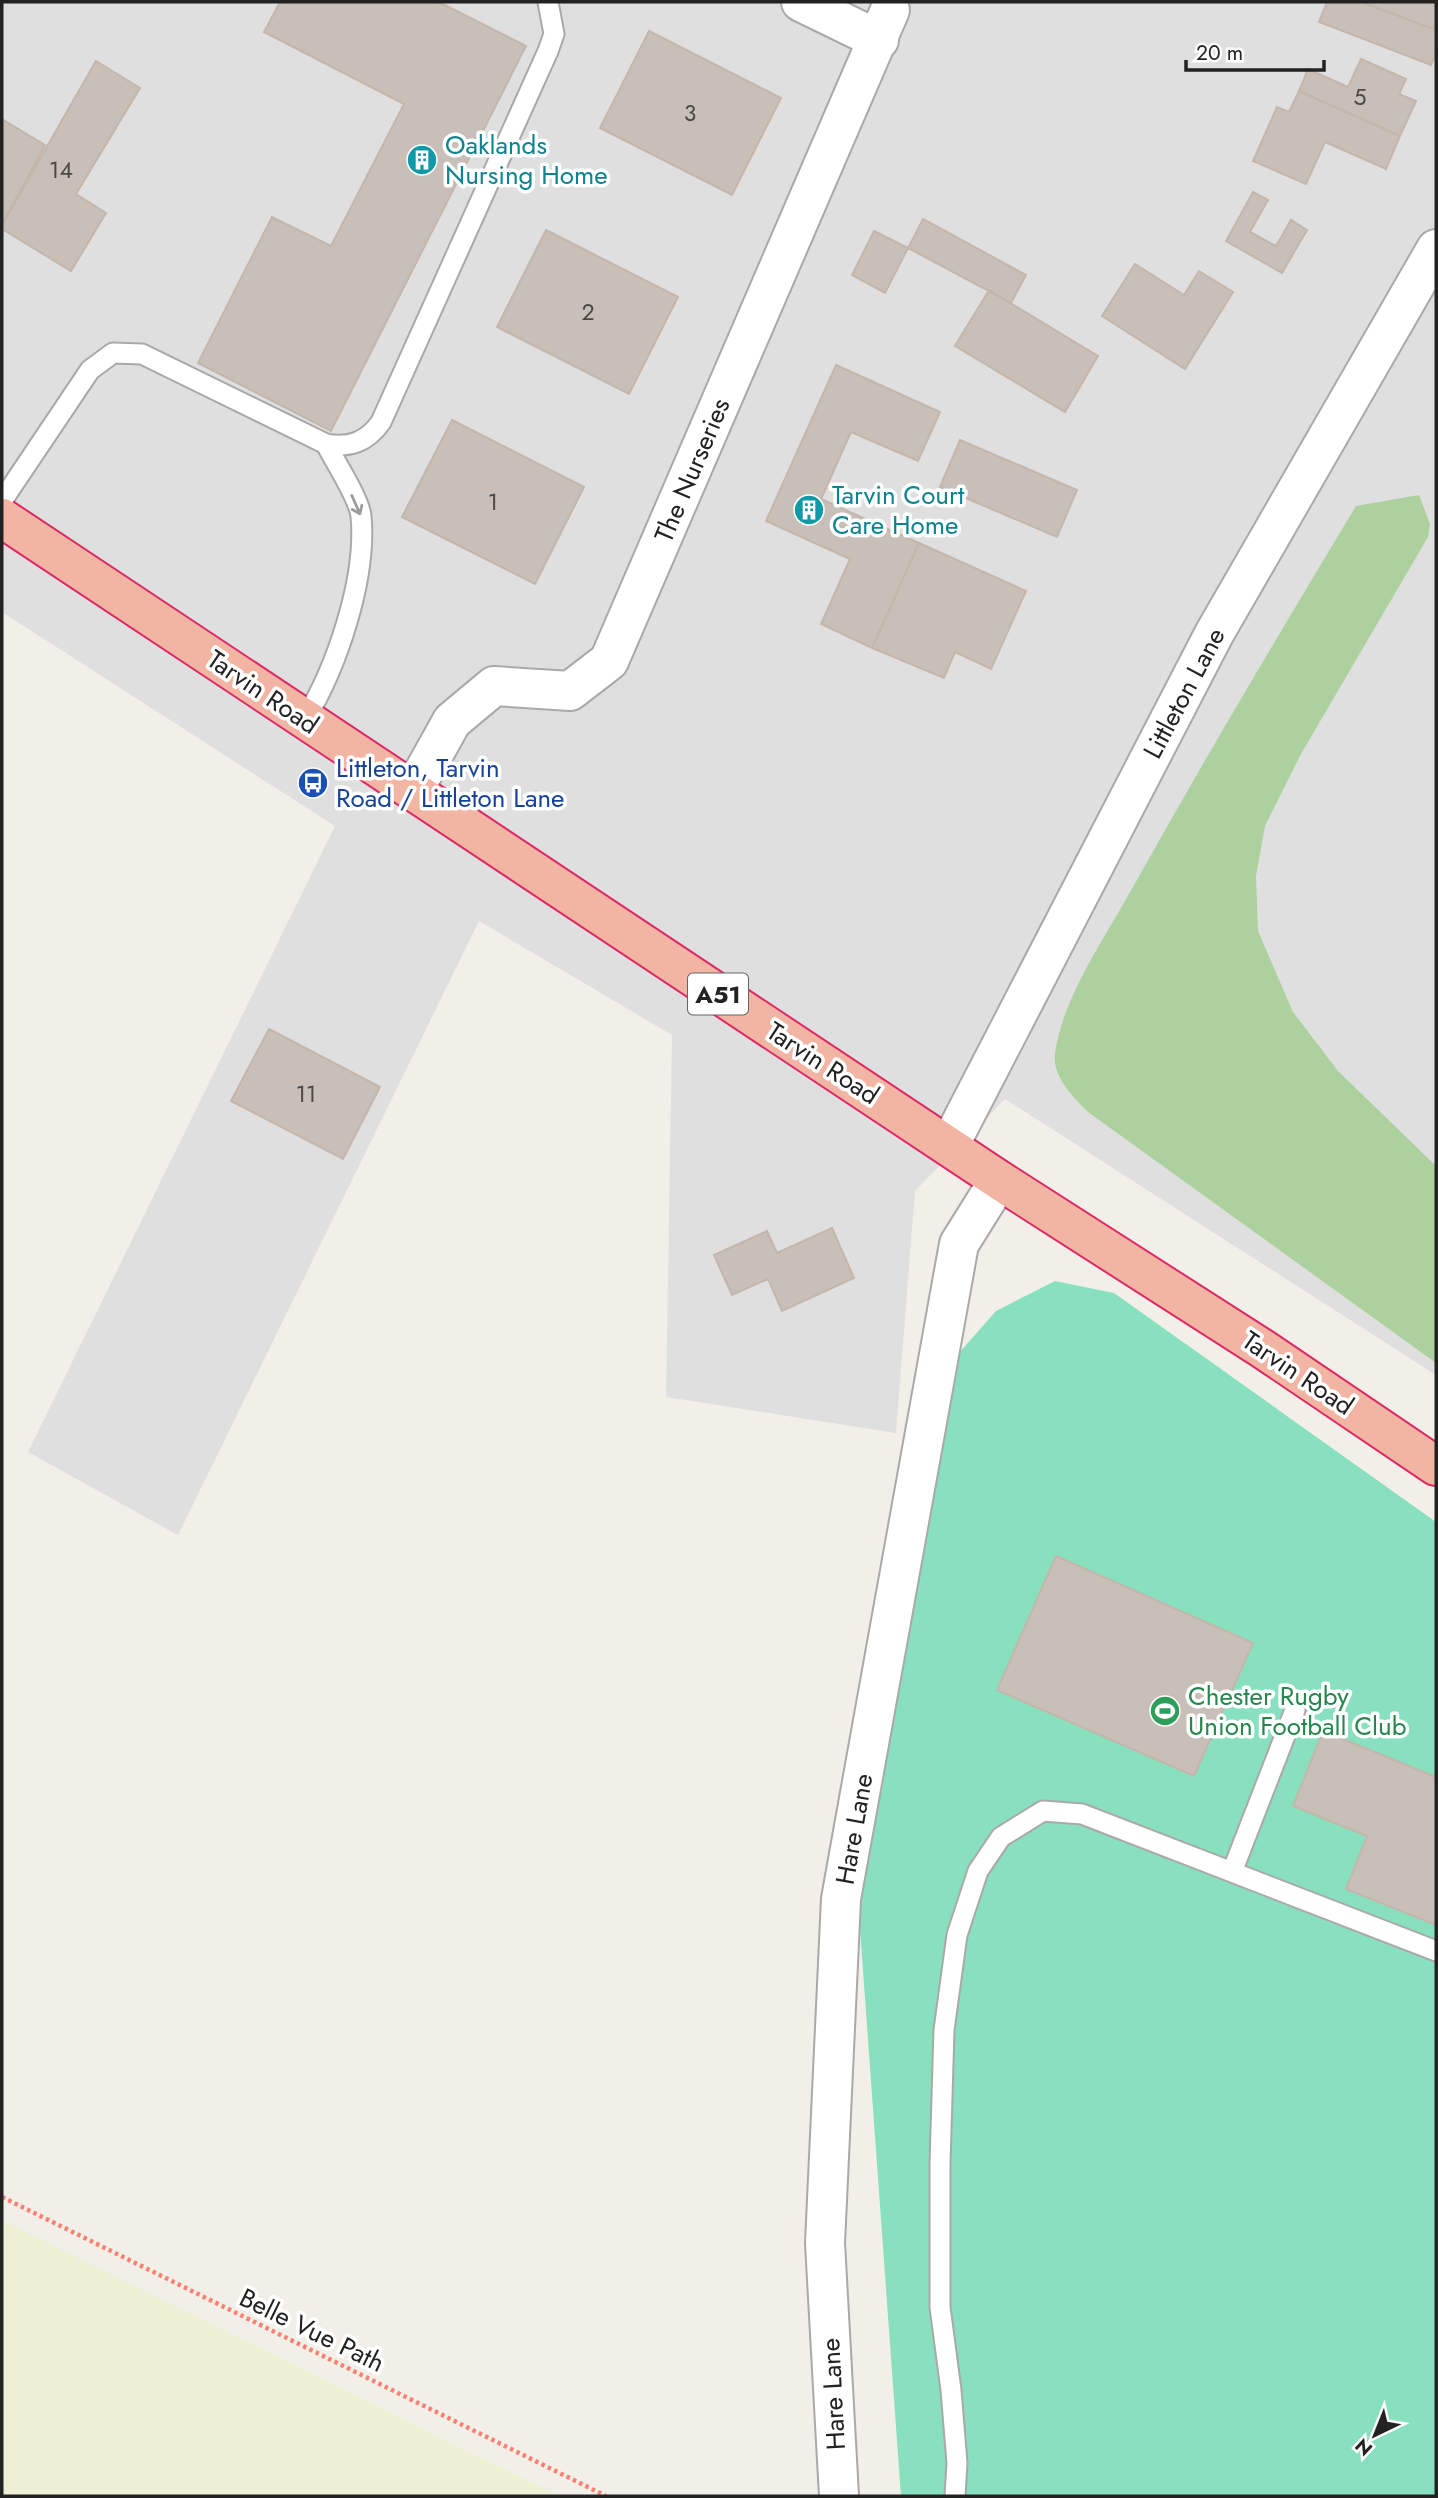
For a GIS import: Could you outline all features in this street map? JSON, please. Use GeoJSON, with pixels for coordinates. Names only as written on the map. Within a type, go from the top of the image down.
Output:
{"type":"FeatureCollection","features":[{"type":"Feature","properties":{"kind":"highway","name":"Tarvin Road"},"geometry":{"type":"LineString","coordinates":[[2,518],[999,1180],[1263,1349],[1436,1466]]}},
{"type":"Feature","properties":{"kind":"street","name":"The Nurseries"},"geometry":{"type":"LineString","coordinates":[[413,791],[452,720],[494,686],[570,691],[609,661],[884,25],[801,2]]}},
{"type":"Feature","properties":{"kind":"street","name":"Littleton Lane"},"geometry":{"type":"LineString","coordinates":[[949,1146],[1214,634],[1436,249]]}},
{"type":"Feature","properties":{"kind":"street","name":"Hare Lane"},"geometry":{"type":"LineString","coordinates":[[839,2496],[825,2243],[841,1899],[959,1244],[999,1180]]}},
{"type":"Feature","properties":{"kind":"lane"},"geometry":{"type":"LineString","coordinates":[[2,501],[90,370],[113,353],[130,351],[142,354],[327,444],[354,444],[368,437],[381,422],[548,51],[554,34],[548,2]]}},
{"type":"Feature","properties":{"kind":"lane"},"geometry":{"type":"LineString","coordinates":[[305,719],[322,691],[355,596],[361,514],[327,444]]}},
{"type":"Feature","properties":{"kind":"lane"},"geometry":{"type":"LineString","coordinates":[[1232,1872],[1295,1710]]}},
{"type":"Feature","properties":{"kind":"lane"},"geometry":{"type":"LineString","coordinates":[[955,2496],[957,2463],[940,2307],[944,2030],[957,1935],[978,1871],[1001,1837],[1043,1811],[1082,1814],[1436,1951]]}},
{"type":"Feature","properties":{"kind":"path","name":"Belle Vue Path"},"geometry":{"type":"LineString","coordinates":[[2,2197],[606,2496]]}},
{"type":"Feature","properties":{"kind":"shaded area"},"geometry":{"type":"Polygon","coordinates":[[[2,2],[1436,2],[1436,1375],[1005,1099],[915,1191],[896,1433],[666,1397],[672,1035],[479,921],[178,1535],[28,1452],[335,826],[2,612],[2,2]]]}},
{"type":"Feature","properties":{"kind":"green space"},"geometry":{"type":"Polygon","coordinates":[[[1419,495],[1430,524],[1428,537],[1301,754],[1265,826],[1256,876],[1258,931],[1293,1012],[1338,1071],[1436,1166],[1436,1363],[1088,1112],[1065,1086],[1055,1062],[1059,1033],[1066,1011],[1086,968],[1215,743],[1356,506],[1419,495]]]}},
{"type":"Feature","properties":{"kind":"green space","name":"Chester Rugby Union Football Club"},"geometry":{"type":"Polygon","coordinates":[[[1055,1281],[1114,1293],[1436,1522],[1436,2496],[901,2496],[858,1901],[959,1353],[996,1311],[1055,1281]]]}},
{"type":"Feature","properties":{"kind":"green space"},"geometry":{"type":"Polygon","coordinates":[[[2,2220],[559,2496],[2,2496],[2,2220]]]}},
{"type":"Feature","properties":{"kind":"building","name":"Oaklands Nursing Home"},"geometry":{"type":"Polygon","coordinates":[[[280,2],[439,2],[526,46],[331,431],[198,363],[272,217],[331,246],[404,104],[264,32],[280,2]]]}},
{"type":"Feature","properties":{"kind":"building"},"geometry":{"type":"Polygon","coordinates":[[[1327,2],[1361,2],[1436,30],[1436,52],[1431,65],[1319,22],[1327,2]]]}},
{"type":"Feature","properties":{"kind":"building"},"geometry":{"type":"Polygon","coordinates":[[[1361,2],[1436,2],[1436,30],[1361,2]]]}},
{"type":"Feature","properties":{"kind":"building"},"geometry":{"type":"Polygon","coordinates":[[[649,31],[781,98],[732,195],[600,128],[649,31]]]}},
{"type":"Feature","properties":{"kind":"building"},"geometry":{"type":"Polygon","coordinates":[[[1361,59],[1406,79],[1399,94],[1416,101],[1400,136],[1299,91],[1308,69],[1348,87],[1361,59]]]}},
{"type":"Feature","properties":{"kind":"building"},"geometry":{"type":"Polygon","coordinates":[[[96,61],[140,88],[76,194],[106,213],[71,271],[2,229],[2,225],[96,61]]]}},
{"type":"Feature","properties":{"kind":"building"},"geometry":{"type":"Polygon","coordinates":[[[1299,91],[1400,136],[1386,169],[1325,142],[1306,184],[1253,161],[1277,107],[1289,112],[1299,91]]]}},
{"type":"Feature","properties":{"kind":"building"},"geometry":{"type":"Polygon","coordinates":[[[2,119],[45,145],[2,225],[2,119]]]}},
{"type":"Feature","properties":{"kind":"building"},"geometry":{"type":"Polygon","coordinates":[[[1253,192],[1268,200],[1250,232],[1276,246],[1291,220],[1307,230],[1282,273],[1226,241],[1253,192]]]}},
{"type":"Feature","properties":{"kind":"building"},"geometry":{"type":"Polygon","coordinates":[[[923,219],[1026,275],[1011,303],[908,248],[923,219]]]}},
{"type":"Feature","properties":{"kind":"building"},"geometry":{"type":"Polygon","coordinates":[[[546,230],[678,297],[629,394],[497,327],[546,230]]]}},
{"type":"Feature","properties":{"kind":"building"},"geometry":{"type":"Polygon","coordinates":[[[874,231],[908,248],[885,293],[852,275],[874,231]]]}},
{"type":"Feature","properties":{"kind":"building"},"geometry":{"type":"Polygon","coordinates":[[[1135,264],[1184,295],[1199,271],[1233,292],[1185,369],[1102,316],[1135,264]]]}},
{"type":"Feature","properties":{"kind":"building"},"geometry":{"type":"Polygon","coordinates":[[[989,290],[1098,356],[1065,412],[955,346],[989,290]]]}},
{"type":"Feature","properties":{"kind":"building","name":"Tarvin Court Care Home"},"geometry":{"type":"Polygon","coordinates":[[[836,365],[940,412],[918,461],[851,432],[821,499],[919,543],[872,648],[821,624],[850,559],[766,521],[836,365]]]}},
{"type":"Feature","properties":{"kind":"building"},"geometry":{"type":"Polygon","coordinates":[[[452,420],[584,487],[535,584],[402,517],[452,420]]]}},
{"type":"Feature","properties":{"kind":"building"},"geometry":{"type":"Polygon","coordinates":[[[960,440],[1077,490],[1057,537],[940,487],[960,440]]]}},
{"type":"Feature","properties":{"kind":"building"},"geometry":{"type":"Polygon","coordinates":[[[919,543],[1026,591],[991,669],[955,652],[944,678],[872,648],[919,543]]]}},
{"type":"Feature","properties":{"kind":"building"},"geometry":{"type":"Polygon","coordinates":[[[269,1029],[380,1087],[343,1159],[231,1101],[269,1029]]]}},
{"type":"Feature","properties":{"kind":"building"},"geometry":{"type":"Polygon","coordinates":[[[832,1228],[854,1278],[782,1311],[768,1279],[732,1295],[714,1255],[767,1231],[777,1253],[832,1228]]]}},
{"type":"Feature","properties":{"kind":"building"},"geometry":{"type":"Polygon","coordinates":[[[1056,1556],[1253,1643],[1194,1776],[997,1690],[1056,1556]]]}},
{"type":"Feature","properties":{"kind":"building"},"geometry":{"type":"Polygon","coordinates":[[[1323,1731],[1436,1777],[1436,1925],[1346,1889],[1367,1836],[1293,1806],[1323,1731]]]}},
{"type":"Feature","properties":{"kind":"place","name":"Oaklands Nursing Home"},"geometry":{"type":"Point","coordinates":[422,160]}},
{"type":"Feature","properties":{"kind":"place","name":"Tarvin Court Care Home"},"geometry":{"type":"Point","coordinates":[809,510]}},
{"type":"Feature","properties":{"kind":"place","name":"Littleton, Tarvin Road / Littleton Lane"},"geometry":{"type":"Point","coordinates":[313,783]}},
{"type":"Feature","properties":{"kind":"place","name":"Chester Rugby Union Football Club"},"geometry":{"type":"Point","coordinates":[1165,1711]}}]}
